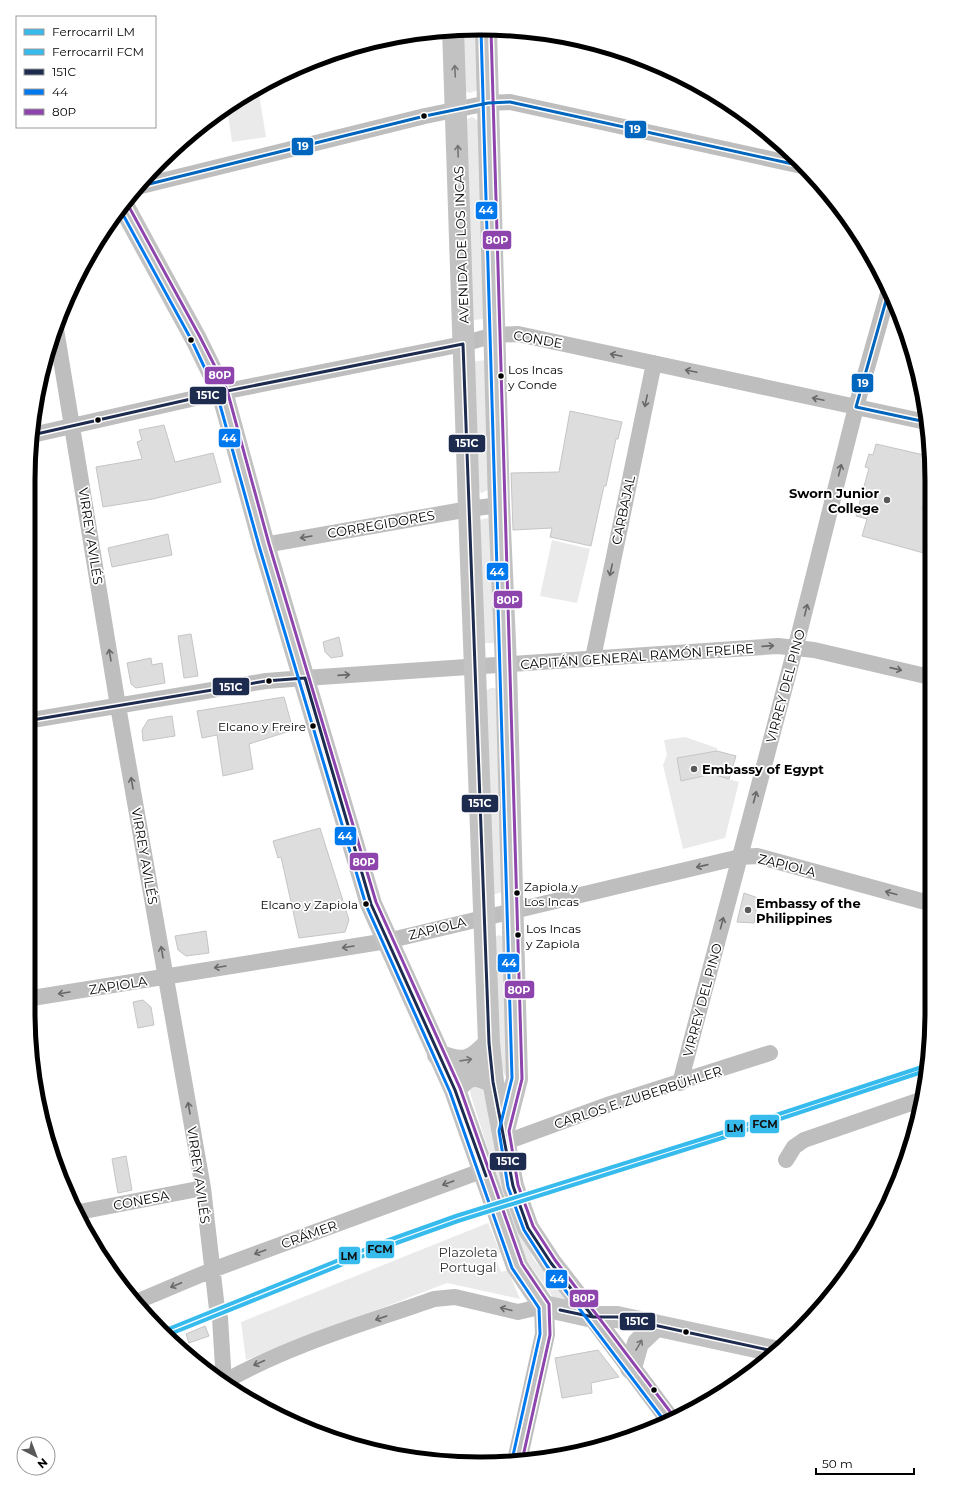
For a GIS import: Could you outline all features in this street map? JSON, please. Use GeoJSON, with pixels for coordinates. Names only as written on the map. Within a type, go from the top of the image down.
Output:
{"type":"FeatureCollection","features":[{"type":"Feature","properties":{"kind":"main road"},"geometry":{"type":"LineString","coordinates":[[486,35],[499,505],[506,665],[517,1079],[505,1137]]}},
{"type":"Feature","properties":{"kind":"main road","name":"AVENIDA DE LOS INCAS"},"geometry":{"type":"LineString","coordinates":[[453,36],[457,110],[468,509],[489,1043],[493,1082],[505,1137],[513,1186],[528,1228],[551,1264],[593,1317]]}},
{"type":"Feature","properties":{"kind":"main road"},"geometry":{"type":"LineString","coordinates":[[126,211],[196,339],[222,392],[264,545],[305,678],[371,904],[455,1090],[517,1266],[544,1306],[593,1317],[617,1317],[770,1349]]}},
{"type":"Feature","properties":{"kind":"main road"},"geometry":{"type":"LineString","coordinates":[[438,1054],[456,1060],[473,1059],[489,1043]]}},
{"type":"Feature","properties":{"kind":"main road"},"geometry":{"type":"LineString","coordinates":[[455,1090],[463,1079],[472,1076],[480,1076],[493,1082]]}},
{"type":"Feature","properties":{"kind":"main road"},"geometry":{"type":"LineString","coordinates":[[631,1368],[638,1343],[656,1326]]}},
{"type":"Feature","properties":{"kind":"street"},"geometry":{"type":"LineString","coordinates":[[147,185],[488,102],[510,102],[794,164]]}},
{"type":"Feature","properties":{"kind":"street","name":"VIRREY DEL PINO"},"geometry":{"type":"LineString","coordinates":[[680,1082],[796,647],[856,407],[886,299]]}},
{"type":"Feature","properties":{"kind":"street","name":"CONDE"},"geometry":{"type":"LineString","coordinates":[[38,434],[222,392],[463,344],[494,335],[518,334],[921,421]]}},
{"type":"Feature","properties":{"kind":"street","name":"VIRREY AVILÉS"},"geometry":{"type":"LineString","coordinates":[[58,340],[74,426],[118,706],[203,1188],[217,1309],[220,1318],[224,1375]]}},
{"type":"Feature","properties":{"kind":"street","name":"CARBAJAL"},"geometry":{"type":"LineString","coordinates":[[593,658],[654,363]]}},
{"type":"Feature","properties":{"kind":"street","name":"CORREGIDORES"},"geometry":{"type":"LineString","coordinates":[[264,545],[468,509],[499,505]]}},
{"type":"Feature","properties":{"kind":"street","name":"CAPITÁN GENERAL RAMÓN FREIRE"},"geometry":{"type":"LineString","coordinates":[[35,720],[266,681],[778,646],[796,647],[925,676]]}},
{"type":"Feature","properties":{"kind":"street","name":"ZAPIOLA"},"geometry":{"type":"LineString","coordinates":[[35,998],[387,941],[740,857],[757,856],[925,902]]}},
{"type":"Feature","properties":{"kind":"street","name":"CARLOS E. ZUBERBÜHLER"},"geometry":{"type":"LineString","coordinates":[[505,1137],[770,1053]]}},
{"type":"Feature","properties":{"kind":"street"},"geometry":{"type":"LineString","coordinates":[[786,1160],[794,1147],[804,1140],[915,1102]]}},
{"type":"Feature","properties":{"kind":"street","name":"CRÁMER"},"geometry":{"type":"LineString","coordinates":[[141,1300],[212,1270],[484,1170]]}},
{"type":"Feature","properties":{"kind":"street","name":"CONESA"},"geometry":{"type":"LineString","coordinates":[[82,1211],[203,1188]]}},
{"type":"Feature","properties":{"kind":"street"},"geometry":{"type":"LineString","coordinates":[[230,1380],[255,1365],[298,1346],[434,1299],[455,1297],[518,1312],[544,1306],[545,1334],[518,1455]]}},
{"type":"Feature","properties":{"kind":"street"},"geometry":{"type":"LineString","coordinates":[[593,1317],[667,1416]]}},
{"type":"Feature","properties":{"kind":"green space"},"geometry":{"type":"Polygon","coordinates":[[[475,35],[478,90],[470,93],[464,91],[462,36],[475,35]]]}},
{"type":"Feature","properties":{"kind":"green space"},"geometry":{"type":"Polygon","coordinates":[[[259,94],[266,137],[232,142],[228,114],[259,94]]]}},
{"type":"Feature","properties":{"kind":"green space"},"geometry":{"type":"Polygon","coordinates":[[[472,117],[479,121],[484,319],[472,320],[465,120],[472,117]]]}},
{"type":"Feature","properties":{"kind":"green space"},"geometry":{"type":"Polygon","coordinates":[[[485,360],[491,488],[482,493],[474,488],[471,362],[485,360]]]}},
{"type":"Feature","properties":{"kind":"green space"},"geometry":{"type":"Polygon","coordinates":[[[488,518],[491,523],[494,643],[484,643],[480,520],[488,518]]]}},
{"type":"Feature","properties":{"kind":"green space"},"geometry":{"type":"Polygon","coordinates":[[[552,540],[590,549],[577,603],[540,596],[552,540]]]}},
{"type":"Feature","properties":{"kind":"green space"},"geometry":{"type":"Polygon","coordinates":[[[490,688],[495,688],[500,693],[506,891],[492,895],[485,692],[490,688]]]}},
{"type":"Feature","properties":{"kind":"green space"},"geometry":{"type":"Polygon","coordinates":[[[685,737],[717,748],[717,751],[677,758],[712,774],[739,782],[725,838],[683,849],[663,765],[667,755],[664,740],[685,737]]]}},
{"type":"Feature","properties":{"kind":"green space"},"geometry":{"type":"Polygon","coordinates":[[[499,935],[504,937],[508,1076],[505,1076],[499,1057],[492,938],[499,935]]]}},
{"type":"Feature","properties":{"kind":"green space"},"geometry":{"type":"Polygon","coordinates":[[[472,1084],[482,1087],[515,1217],[533,1258],[570,1305],[555,1300],[526,1259],[510,1218],[471,1096],[470,1089],[472,1084]]]}},
{"type":"Feature","properties":{"kind":"green space","name":"Plazoleta Portugal"},"geometry":{"type":"Polygon","coordinates":[[[488,1223],[500,1252],[495,1257],[501,1272],[508,1270],[520,1299],[447,1283],[246,1360],[241,1322],[488,1223]]]}},
{"type":"Feature","properties":{"kind":"building"},"geometry":{"type":"Polygon","coordinates":[[[570,411],[622,422],[618,439],[616,439],[606,486],[604,486],[591,546],[550,537],[552,528],[513,530],[511,473],[559,472],[570,411]]]}},
{"type":"Feature","properties":{"kind":"building"},"geometry":{"type":"Polygon","coordinates":[[[164,425],[175,462],[213,453],[221,482],[153,499],[103,507],[96,467],[142,459],[137,442],[142,440],[139,430],[164,425]]]}},
{"type":"Feature","properties":{"kind":"building","name":"Sworn Junior College"},"geometry":{"type":"Polygon","coordinates":[[[876,444],[924,455],[925,497],[922,509],[925,510],[925,553],[862,536],[867,519],[856,516],[869,468],[865,467],[869,454],[873,455],[876,444]]]}},
{"type":"Feature","properties":{"kind":"building"},"geometry":{"type":"Polygon","coordinates":[[[168,534],[172,555],[112,567],[108,548],[168,534]]]}},
{"type":"Feature","properties":{"kind":"building"},"geometry":{"type":"Polygon","coordinates":[[[191,634],[198,676],[184,678],[178,636],[191,634]]]}},
{"type":"Feature","properties":{"kind":"building"},"geometry":{"type":"Polygon","coordinates":[[[339,637],[343,656],[331,658],[325,652],[323,642],[339,637]]]}},
{"type":"Feature","properties":{"kind":"building"},"geometry":{"type":"Polygon","coordinates":[[[151,658],[152,665],[162,663],[165,683],[136,688],[131,684],[127,663],[151,658]]]}},
{"type":"Feature","properties":{"kind":"building"},"geometry":{"type":"Polygon","coordinates":[[[284,697],[293,730],[249,744],[253,769],[223,776],[217,735],[202,738],[197,711],[284,697]]]}},
{"type":"Feature","properties":{"kind":"building"},"geometry":{"type":"Polygon","coordinates":[[[172,716],[175,736],[143,741],[142,730],[148,720],[172,716]]]}},
{"type":"Feature","properties":{"kind":"building"},"geometry":{"type":"Polygon","coordinates":[[[717,751],[736,756],[729,779],[712,774],[681,781],[677,758],[717,751]]]}},
{"type":"Feature","properties":{"kind":"building"},"geometry":{"type":"Polygon","coordinates":[[[320,828],[349,920],[345,932],[299,938],[281,857],[278,858],[273,841],[320,828]]]}},
{"type":"Feature","properties":{"kind":"building","name":"Embassy of the Philippines"},"geometry":{"type":"Polygon","coordinates":[[[744,893],[758,898],[754,923],[737,922],[744,893]]]}},
{"type":"Feature","properties":{"kind":"building"},"geometry":{"type":"Polygon","coordinates":[[[206,931],[209,953],[186,956],[178,950],[175,936],[206,931]]]}},
{"type":"Feature","properties":{"kind":"building"},"geometry":{"type":"Polygon","coordinates":[[[143,1000],[151,1007],[154,1025],[138,1028],[133,1002],[143,1000]]]}},
{"type":"Feature","properties":{"kind":"building"},"geometry":{"type":"Polygon","coordinates":[[[126,1156],[132,1190],[118,1193],[112,1159],[126,1156]]]}},
{"type":"Feature","properties":{"kind":"building"},"geometry":{"type":"Polygon","coordinates":[[[205,1326],[209,1336],[189,1343],[186,1334],[205,1326]]]}},
{"type":"Feature","properties":{"kind":"building"},"geometry":{"type":"Polygon","coordinates":[[[598,1350],[619,1377],[591,1383],[592,1393],[562,1398],[555,1358],[598,1350]]]}},
{"type":"Feature","properties":{"kind":"rail line","name":"LM"},"geometry":{"type":"LineString","coordinates":[[168,1329],[386,1241],[456,1216],[718,1134],[921,1067]]}},
{"type":"Feature","properties":{"kind":"rail line","name":"FCM"},"geometry":{"type":"LineString","coordinates":[[172,1333],[388,1246],[458,1221],[719,1139],[921,1072]]}},
{"type":"Feature","properties":{"kind":"transit line","name":"44"},"geometry":{"type":"LineString","coordinates":[[481,35],[512,1078],[499,1131],[508,1187],[524,1230],[547,1266],[662,1418]]}},
{"type":"Feature","properties":{"kind":"transit line","name":"80P"},"geometry":{"type":"LineString","coordinates":[[491,35],[522,1079],[509,1131],[518,1185],[533,1226],[555,1260],[672,1413]]}},
{"type":"Feature","properties":{"kind":"transit line","name":"19"},"geometry":{"type":"LineString","coordinates":[[147,184],[425,116],[488,103],[510,102],[794,164]]}},
{"type":"Feature","properties":{"kind":"transit line","name":"80P"},"geometry":{"type":"LineString","coordinates":[[129,207],[227,390],[269,544],[376,902],[460,1088],[522,1264],[549,1304],[550,1335],[523,1455]]}},
{"type":"Feature","properties":{"kind":"transit line","name":"44"},"geometry":{"type":"LineString","coordinates":[[123,215],[192,341],[217,394],[259,546],[366,905],[450,1092],[512,1268],[539,1308],[540,1334],[513,1456]]}},
{"type":"Feature","properties":{"kind":"transit line","name":"19"},"geometry":{"type":"LineString","coordinates":[[886,299],[856,407],[921,421]]}},
{"type":"Feature","properties":{"kind":"transit line","name":"151C"},"geometry":{"type":"LineString","coordinates":[[38,434],[222,392],[463,344],[489,1043],[493,1082],[513,1186],[528,1228],[551,1263],[593,1317]]}},
{"type":"Feature","properties":{"kind":"transit line","name":"151C"},"geometry":{"type":"LineString","coordinates":[[35,720],[266,681],[305,678],[371,904],[455,1090],[486,1176]]}},
{"type":"Feature","properties":{"kind":"transit line","name":"151C"},"geometry":{"type":"LineString","coordinates":[[560,1310],[593,1317],[617,1317],[769,1350]]}},
{"type":"Feature","properties":{"kind":"place","name":"Los Incas y Conde"},"geometry":{"type":"Point","coordinates":[501,376]}},
{"type":"Feature","properties":{"kind":"place","name":"Sworn Junior College"},"geometry":{"type":"Point","coordinates":[887,500]}},
{"type":"Feature","properties":{"kind":"place","name":"Elcano y Freire"},"geometry":{"type":"Point","coordinates":[313,726]}},
{"type":"Feature","properties":{"kind":"place","name":"Embassy of Egypt"},"geometry":{"type":"Point","coordinates":[694,769]}},
{"type":"Feature","properties":{"kind":"place","name":"Zapiola y Los Incas"},"geometry":{"type":"Point","coordinates":[517,893]}},
{"type":"Feature","properties":{"kind":"place","name":"Elcano y Zapiola"},"geometry":{"type":"Point","coordinates":[366,904]}},
{"type":"Feature","properties":{"kind":"place","name":"Embassy of the Philippines"},"geometry":{"type":"Point","coordinates":[748,910]}},
{"type":"Feature","properties":{"kind":"place","name":"Los Incas y Zapiola"},"geometry":{"type":"Point","coordinates":[518,935]}}]}
